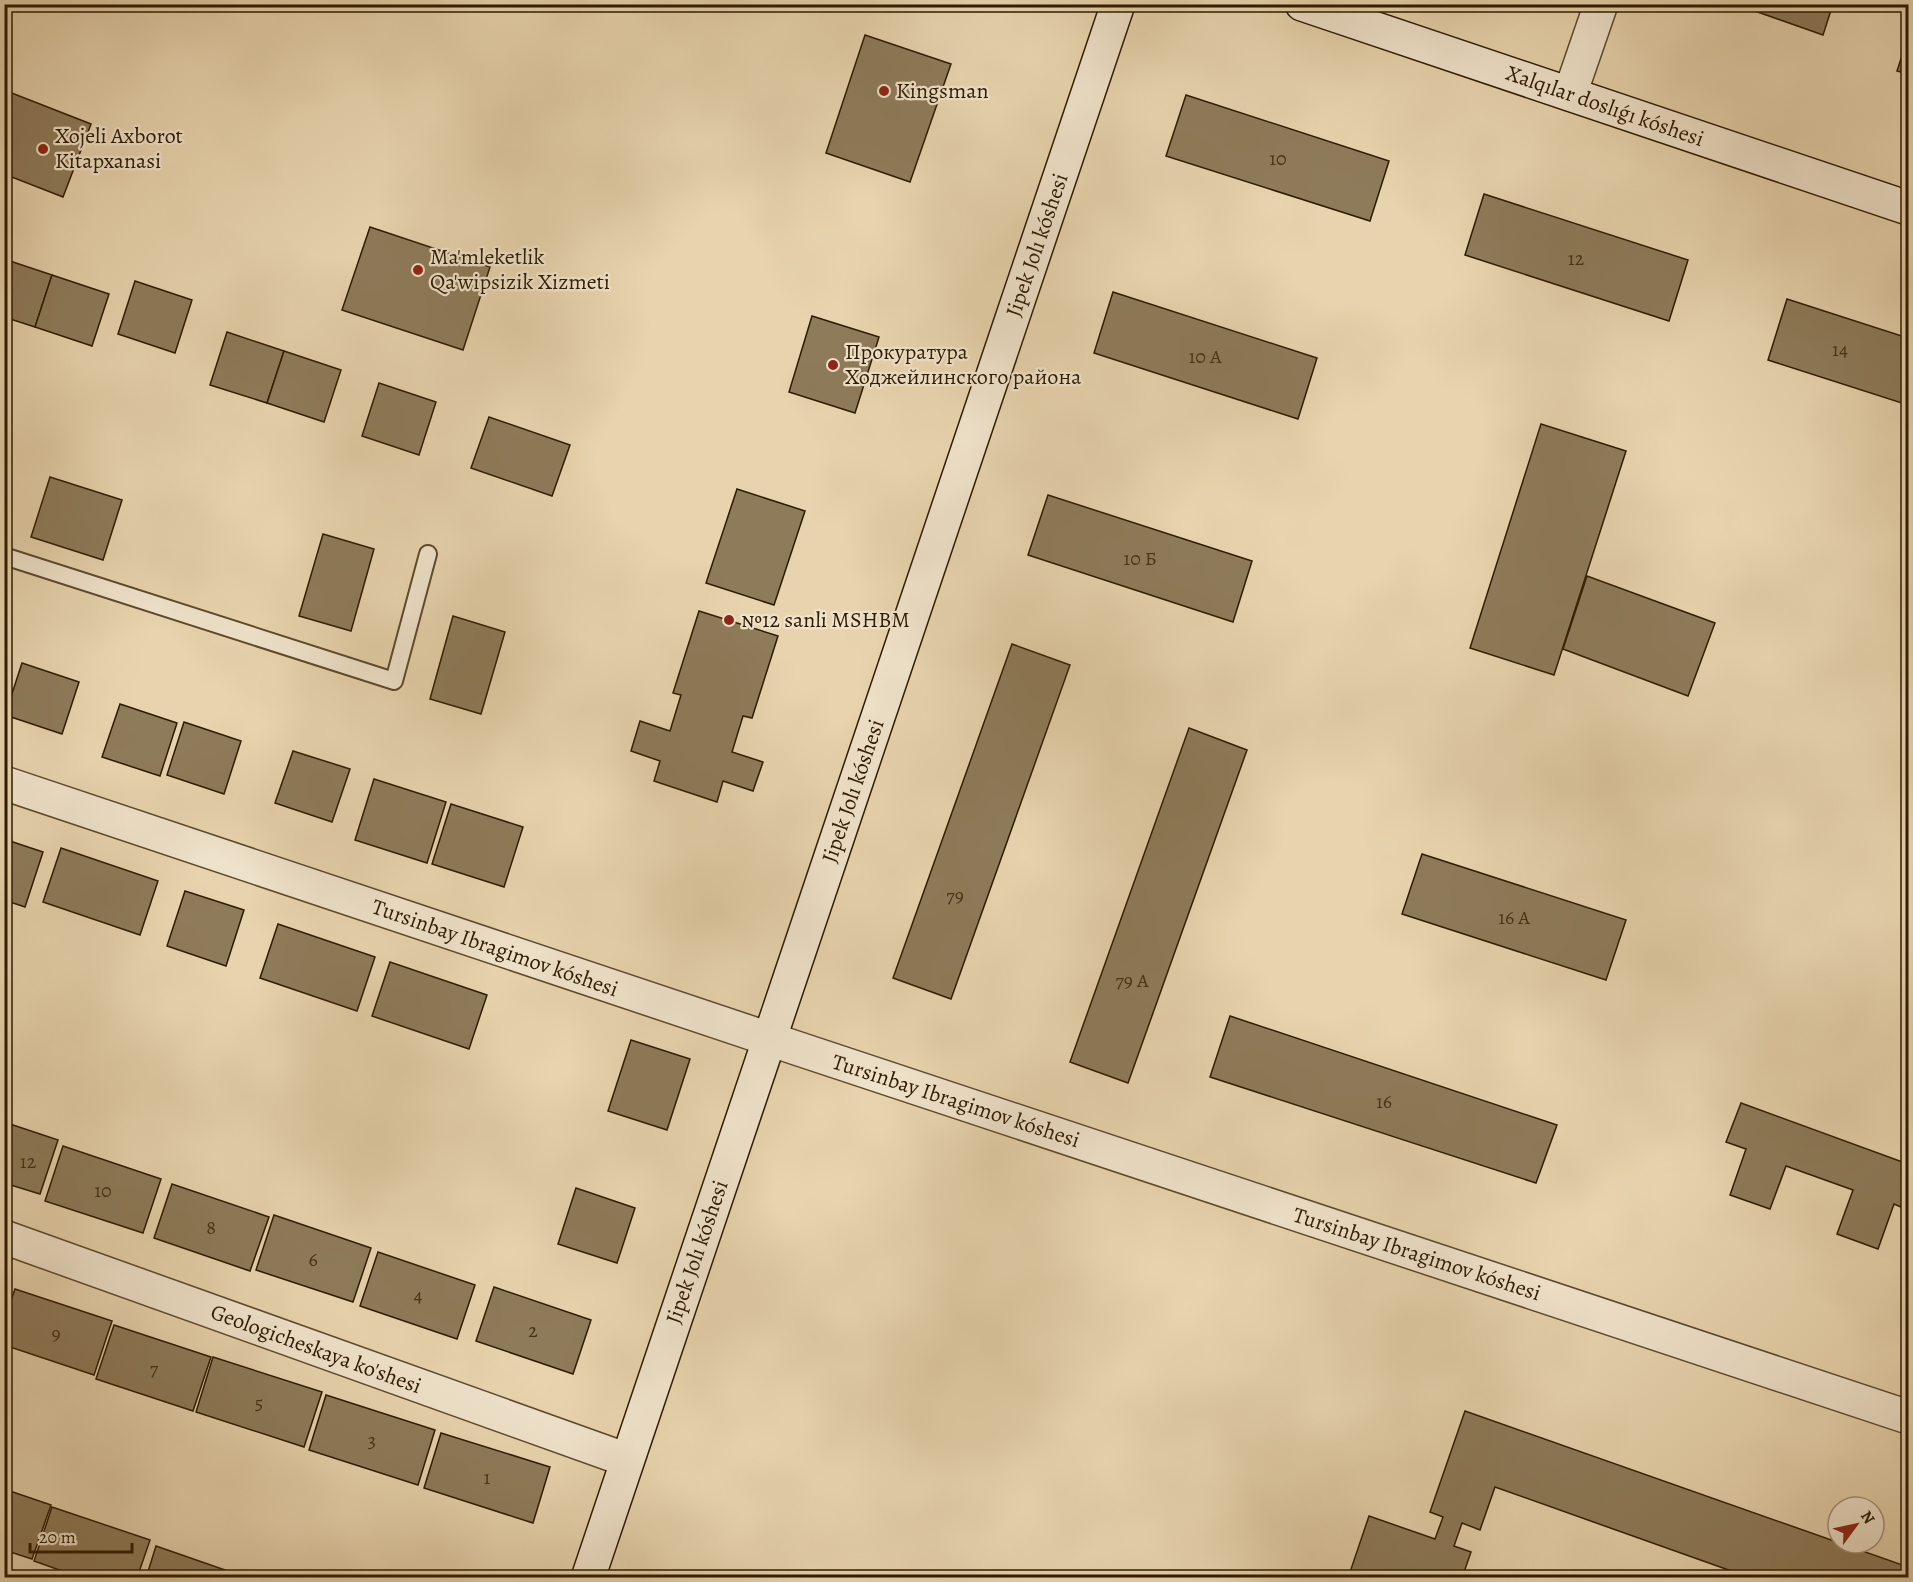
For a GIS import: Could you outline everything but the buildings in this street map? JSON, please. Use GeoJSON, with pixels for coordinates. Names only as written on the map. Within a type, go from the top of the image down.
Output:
{"type":"FeatureCollection","features":[{"type":"Feature","properties":{"kind":"street","name":"Jipek Jolı kóshesi"},"geometry":{"type":"LineString","coordinates":[[588,1578],[1118,4]]}},
{"type":"Feature","properties":{"kind":"street","name":"Xalqılar doslıǵı kóshesi"},"geometry":{"type":"LineString","coordinates":[[1302,4],[1908,208]]}},
{"type":"Feature","properties":{"kind":"street"},"geometry":{"type":"LineString","coordinates":[[1570,94],[1601,4]]}},
{"type":"Feature","properties":{"kind":"street","name":"Tursinbay Ibragimov kóshesi"},"geometry":{"type":"LineString","coordinates":[[4,783],[1908,1416]]}},
{"type":"Feature","properties":{"kind":"street","name":"Geologicheskaya ko'shesi"},"geometry":{"type":"LineString","coordinates":[[4,1237],[627,1460]]}},
{"type":"Feature","properties":{"kind":"lane"},"geometry":{"type":"LineString","coordinates":[[4,556],[394,681],[428,554]]}},
{"type":"Feature","properties":{"kind":"place","name":"Kingsman"},"geometry":{"type":"Point","coordinates":[884,91]}},
{"type":"Feature","properties":{"kind":"place","name":"Xojeli Axborot Kitapxanasi"},"geometry":{"type":"Point","coordinates":[43,149]}},
{"type":"Feature","properties":{"kind":"place","name":"Ma'mleketlik Qa'wipsizik Xizmeti"},"geometry":{"type":"Point","coordinates":[418,270]}},
{"type":"Feature","properties":{"kind":"place","name":"Прокуратура Ходжейлинского района"},"geometry":{"type":"Point","coordinates":[833,365]}},
{"type":"Feature","properties":{"kind":"place","name":"№12 sanli MSHBM"},"geometry":{"type":"Point","coordinates":[729,620]}}]}
